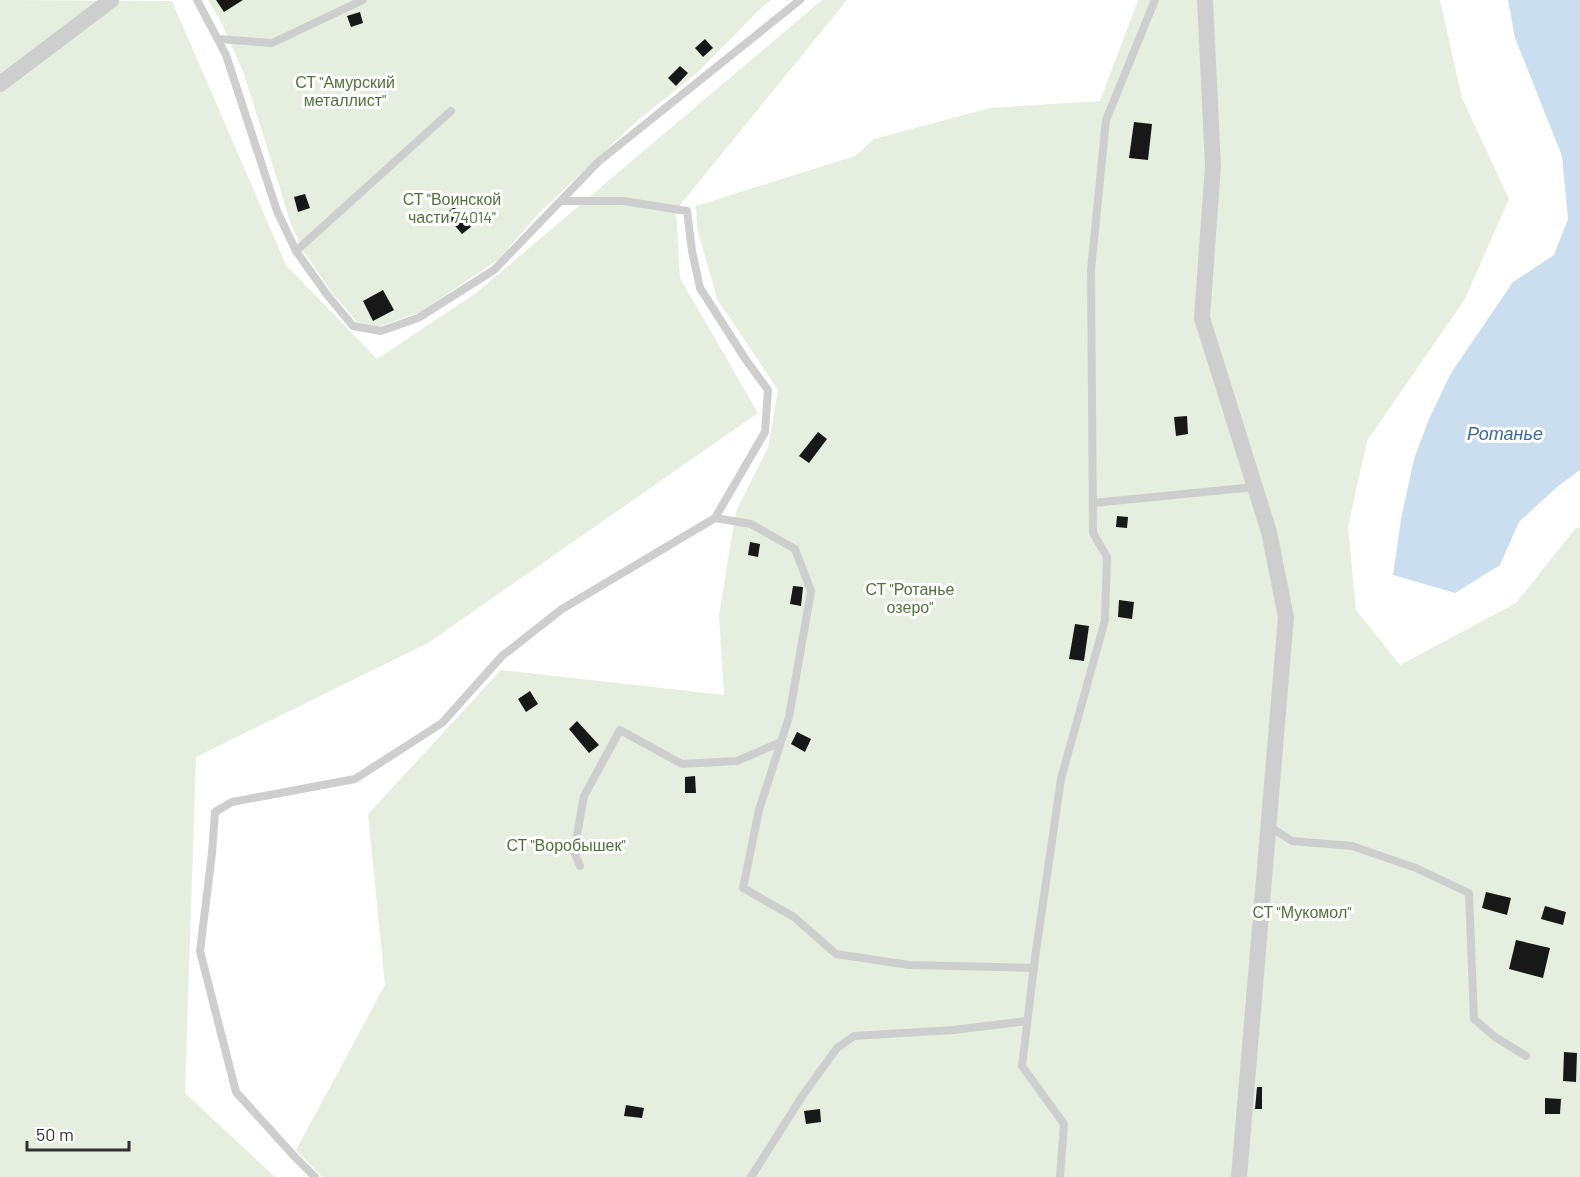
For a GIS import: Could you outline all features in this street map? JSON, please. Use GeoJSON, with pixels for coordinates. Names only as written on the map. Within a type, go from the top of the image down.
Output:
{"type":"FeatureCollection","features":[{"type":"Feature","properties":{"kind":"street"},"geometry":{"type":"LineString","coordinates":[[0,84],[111,0]]}},
{"type":"Feature","properties":{"kind":"street"},"geometry":{"type":"LineString","coordinates":[[1205,0],[1213,166],[1202,318],[1269,532],[1286,617],[1239,1177]]}},
{"type":"Feature","properties":{"kind":"lane"},"geometry":{"type":"LineString","coordinates":[[197,0],[226,55],[277,211],[296,251],[353,326],[381,331],[418,318],[494,270],[598,162],[800,0]]}},
{"type":"Feature","properties":{"kind":"lane"},"geometry":{"type":"LineString","coordinates":[[218,39],[272,43],[363,0]]}},
{"type":"Feature","properties":{"kind":"lane"},"geometry":{"type":"LineString","coordinates":[[1060,1177],[1064,1124],[1022,1066],[1061,779],[1105,620],[1107,557],[1094,533],[1091,270],[1106,120],[1155,0]]}},
{"type":"Feature","properties":{"kind":"lane"},"geometry":{"type":"LineString","coordinates":[[296,251],[451,111]]}},
{"type":"Feature","properties":{"kind":"lane"},"geometry":{"type":"LineString","coordinates":[[315,1177],[236,1092],[200,951],[215,812],[232,802],[355,779],[442,723],[502,656],[562,609],[715,518],[765,432],[768,390],[700,288],[687,211],[623,201],[561,201]]}},
{"type":"Feature","properties":{"kind":"lane"},"geometry":{"type":"LineString","coordinates":[[1093,503],[1255,487]]}},
{"type":"Feature","properties":{"kind":"lane"},"geometry":{"type":"LineString","coordinates":[[715,518],[751,525],[795,549],[811,591],[789,717],[759,810],[743,888],[794,917],[836,954],[909,965],[1034,968]]}},
{"type":"Feature","properties":{"kind":"lane"},"geometry":{"type":"LineString","coordinates":[[580,866],[574,852],[584,796],[620,730],[682,764],[737,761],[781,742]]}},
{"type":"Feature","properties":{"kind":"lane"},"geometry":{"type":"LineString","coordinates":[[1269,826],[1292,841],[1352,846],[1416,868],[1469,893],[1474,1019],[1494,1037],[1526,1056]]}},
{"type":"Feature","properties":{"kind":"lane"},"geometry":{"type":"LineString","coordinates":[[751,1177],[803,1095],[837,1048],[854,1036],[954,1030],[1027,1020]]}},
{"type":"Feature","properties":{"kind":"green space"},"geometry":{"type":"Polygon","coordinates":[[[0,0],[172,1],[286,265],[377,359],[476,293],[822,0],[847,0],[676,210],[680,278],[758,413],[428,643],[196,757],[185,1093],[275,1177],[0,1177],[0,0]]]}},
{"type":"Feature","properties":{"kind":"green space"},"geometry":{"type":"Polygon","coordinates":[[[208,0],[771,0],[698,72],[637,121],[541,211],[498,260],[420,312],[379,327],[357,322],[332,293],[304,252],[291,224],[244,74],[221,22],[208,0]]]}},
{"type":"Feature","properties":{"kind":"green space"},"geometry":{"type":"Polygon","coordinates":[[[1138,0],[1440,0],[1462,98],[1509,199],[1465,299],[1367,441],[1348,527],[1356,610],[1400,665],[1516,603],[1575,529],[1580,527],[1580,1177],[322,1177],[296,1150],[385,985],[368,814],[501,670],[724,695],[719,616],[736,511],[768,448],[778,390],[717,299],[697,228],[696,206],[855,156],[874,139],[990,108],[1100,101],[1138,0]]]}},
{"type":"Feature","properties":{"kind":"water","name":"Ротанье"},"geometry":{"type":"Polygon","coordinates":[[[1508,0],[1580,0],[1580,470],[1557,487],[1519,522],[1500,565],[1455,593],[1393,575],[1401,519],[1414,459],[1429,419],[1451,373],[1513,282],[1554,255],[1568,219],[1562,156],[1515,38],[1508,0]]]}},
{"type":"Feature","properties":{"kind":"building"},"geometry":{"type":"Polygon","coordinates":[[[216,0],[243,0],[224,12],[216,0]]]}},
{"type":"Feature","properties":{"kind":"building"},"geometry":{"type":"Polygon","coordinates":[[[360,12],[363,23],[351,27],[347,16],[360,12]]]}},
{"type":"Feature","properties":{"kind":"building"},"geometry":{"type":"Polygon","coordinates":[[[705,39],[713,48],[703,57],[695,48],[705,39]]]}},
{"type":"Feature","properties":{"kind":"building"},"geometry":{"type":"Polygon","coordinates":[[[680,66],[688,73],[676,86],[668,78],[680,66]]]}},
{"type":"Feature","properties":{"kind":"building"},"geometry":{"type":"Polygon","coordinates":[[[1134,122],[1152,124],[1148,160],[1129,158],[1134,122]]]}},
{"type":"Feature","properties":{"kind":"building"},"geometry":{"type":"Polygon","coordinates":[[[305,194],[310,208],[298,212],[294,197],[305,194]]]}},
{"type":"Feature","properties":{"kind":"building"},"geometry":{"type":"Polygon","coordinates":[[[454,207],[471,227],[462,234],[445,214],[454,207]]]}},
{"type":"Feature","properties":{"kind":"building"},"geometry":{"type":"Polygon","coordinates":[[[383,290],[394,310],[373,321],[363,301],[383,290]]]}},
{"type":"Feature","properties":{"kind":"building"},"geometry":{"type":"Polygon","coordinates":[[[1187,416],[1188,434],[1176,436],[1174,417],[1187,416]]]}},
{"type":"Feature","properties":{"kind":"building"},"geometry":{"type":"Polygon","coordinates":[[[818,432],[827,439],[809,463],[799,456],[818,432]]]}},
{"type":"Feature","properties":{"kind":"building"},"geometry":{"type":"Polygon","coordinates":[[[1117,516],[1128,517],[1127,528],[1116,527],[1117,516]]]}},
{"type":"Feature","properties":{"kind":"building"},"geometry":{"type":"Polygon","coordinates":[[[750,542],[760,544],[758,557],[748,555],[750,542]]]}},
{"type":"Feature","properties":{"kind":"building"},"geometry":{"type":"Polygon","coordinates":[[[793,586],[803,587],[801,606],[790,604],[793,586]]]}},
{"type":"Feature","properties":{"kind":"building"},"geometry":{"type":"Polygon","coordinates":[[[1119,600],[1134,602],[1132,619],[1118,617],[1119,600]]]}},
{"type":"Feature","properties":{"kind":"building"},"geometry":{"type":"Polygon","coordinates":[[[1075,624],[1089,626],[1084,661],[1069,659],[1075,624]]]}},
{"type":"Feature","properties":{"kind":"building"},"geometry":{"type":"Polygon","coordinates":[[[530,691],[538,704],[526,712],[518,699],[530,691]]]}},
{"type":"Feature","properties":{"kind":"building"},"geometry":{"type":"Polygon","coordinates":[[[577,721],[599,745],[589,753],[569,729],[577,721]]]}},
{"type":"Feature","properties":{"kind":"building"},"geometry":{"type":"Polygon","coordinates":[[[797,732],[811,739],[805,752],[791,744],[797,732]]]}},
{"type":"Feature","properties":{"kind":"building"},"geometry":{"type":"Polygon","coordinates":[[[695,776],[696,793],[685,793],[685,777],[695,776]]]}},
{"type":"Feature","properties":{"kind":"building"},"geometry":{"type":"Polygon","coordinates":[[[1486,892],[1511,898],[1507,915],[1482,908],[1486,892]]]}},
{"type":"Feature","properties":{"kind":"building"},"geometry":{"type":"Polygon","coordinates":[[[1545,906],[1566,912],[1563,925],[1541,919],[1545,906]]]}},
{"type":"Feature","properties":{"kind":"building"},"geometry":{"type":"Polygon","coordinates":[[[1516,940],[1550,948],[1543,978],[1509,969],[1516,940]]]}},
{"type":"Feature","properties":{"kind":"building"},"geometry":{"type":"Polygon","coordinates":[[[1564,1052],[1577,1053],[1576,1082],[1563,1081],[1564,1052]]]}},
{"type":"Feature","properties":{"kind":"building"},"geometry":{"type":"Polygon","coordinates":[[[1257,1087],[1262,1087],[1262,1109],[1255,1109],[1257,1087]]]}},
{"type":"Feature","properties":{"kind":"building"},"geometry":{"type":"Polygon","coordinates":[[[1545,1098],[1561,1099],[1560,1114],[1545,1114],[1545,1098]]]}},
{"type":"Feature","properties":{"kind":"building"},"geometry":{"type":"Polygon","coordinates":[[[626,1105],[644,1108],[642,1118],[624,1116],[626,1105]]]}},
{"type":"Feature","properties":{"kind":"building"},"geometry":{"type":"Polygon","coordinates":[[[820,1109],[821,1122],[806,1124],[804,1111],[820,1109]]]}},
{"type":"Feature","properties":{"kind":"park label","name":"СТ \"Амурский металлист\""},"geometry":{"type":"Point","coordinates":[345,91]}},
{"type":"Feature","properties":{"kind":"park label","name":"СТ \"Воинской части 74014\""},"geometry":{"type":"Point","coordinates":[452,208]}},
{"type":"Feature","properties":{"kind":"park label","name":"СТ \"Ротанье озеро\""},"geometry":{"type":"Point","coordinates":[910,598]}},
{"type":"Feature","properties":{"kind":"park label","name":"СТ \"Воробышек\""},"geometry":{"type":"Point","coordinates":[566,845]}},
{"type":"Feature","properties":{"kind":"park label","name":"СТ \"Мукомол\""},"geometry":{"type":"Point","coordinates":[1302,912]}}]}
